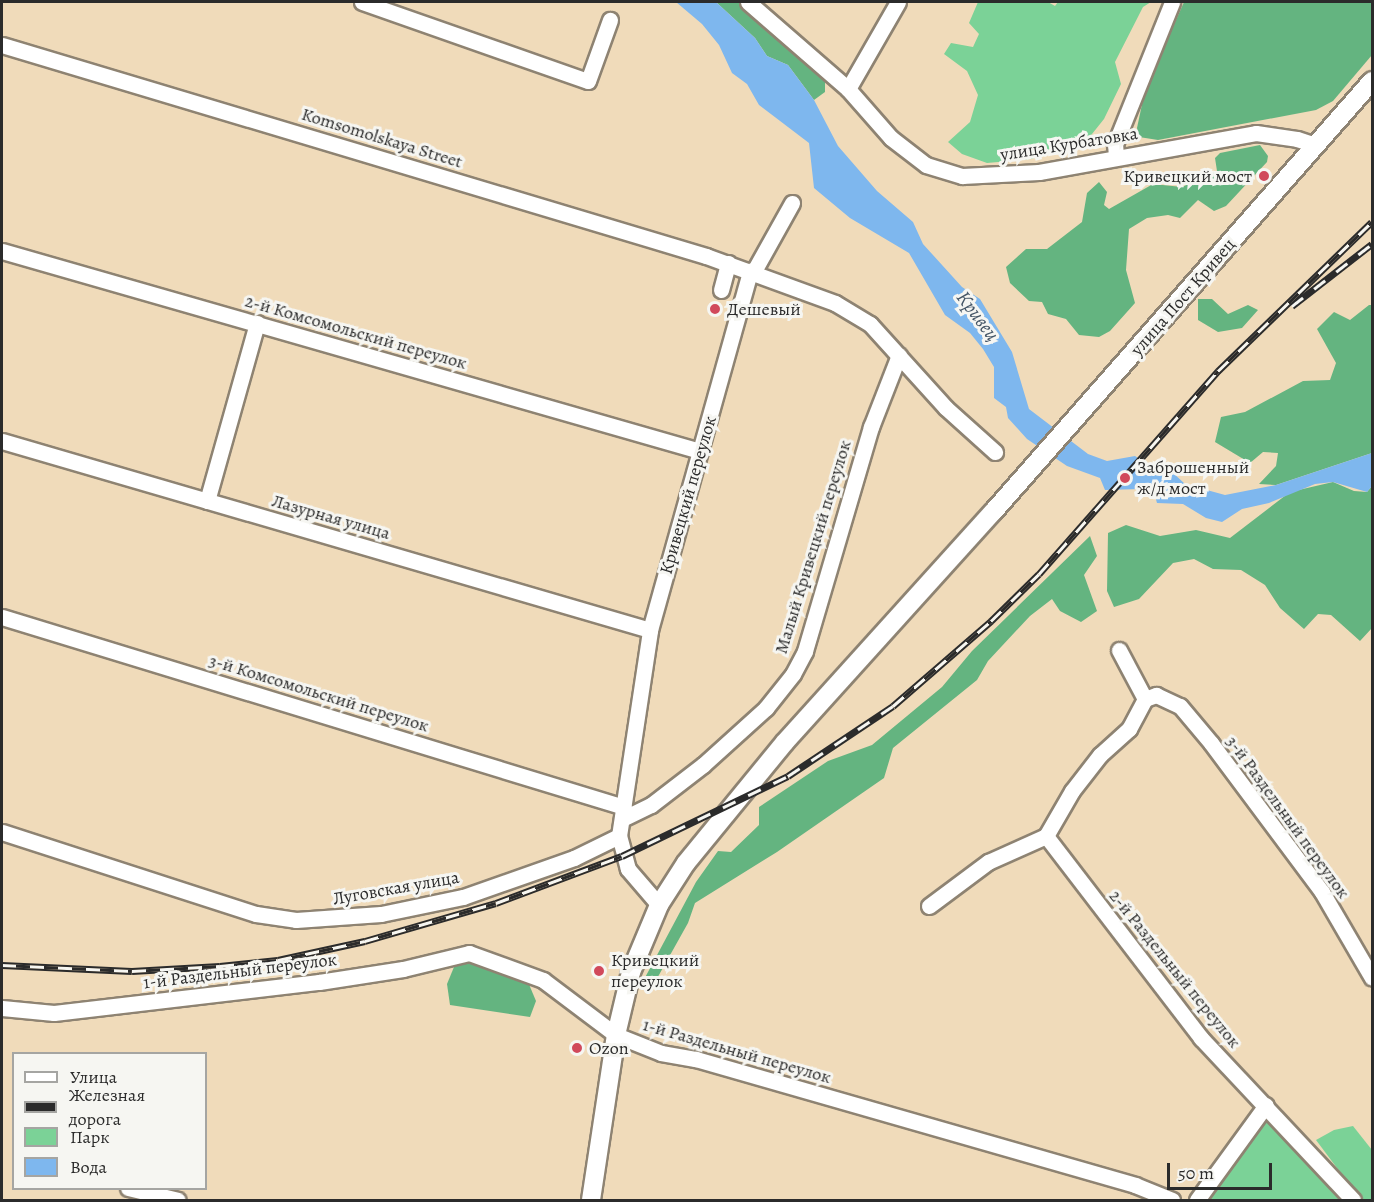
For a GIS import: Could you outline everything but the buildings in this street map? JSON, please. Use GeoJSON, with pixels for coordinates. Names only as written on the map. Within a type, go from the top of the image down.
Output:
{"type":"FeatureCollection","features":[{"type":"Feature","properties":{"kind":"main road","name":"улица Пост Кривец"},"geometry":{"type":"LineString","coordinates":[[659,905],[728,808],[1176,306],[1372,81]]}},
{"type":"Feature","properties":{"kind":"main road"},"geometry":{"type":"LineString","coordinates":[[591,1200],[616,1035],[631,972],[659,905]]}},
{"type":"Feature","properties":{"kind":"street"},"geometry":{"type":"LineString","coordinates":[[362,2],[588,81],[610,20]]}},
{"type":"Feature","properties":{"kind":"street","name":"улица Курбатовка"},"geometry":{"type":"LineString","coordinates":[[748,2],[848,89],[891,138],[926,165],[962,176],[1039,172],[1256,133],[1297,138],[1316,146]]}},
{"type":"Feature","properties":{"kind":"street"},"geometry":{"type":"LineString","coordinates":[[848,89],[898,2]]}},
{"type":"Feature","properties":{"kind":"street"},"geometry":{"type":"LineString","coordinates":[[1116,157],[1114,144],[1172,2]]}},
{"type":"Feature","properties":{"kind":"street","name":"Komsomolskaya Street"},"geometry":{"type":"LineString","coordinates":[[2,45],[728,263],[835,303],[870,324],[946,408],[995,452]]}},
{"type":"Feature","properties":{"kind":"street","name":"Кривецкий переулок"},"geometry":{"type":"LineString","coordinates":[[659,905],[628,869],[619,836],[650,630],[752,271],[792,203]]}},
{"type":"Feature","properties":{"kind":"street","name":"2-й Комсомольский переулок"},"geometry":{"type":"LineString","coordinates":[[2,251],[700,452]]}},
{"type":"Feature","properties":{"kind":"street"},"geometry":{"type":"LineString","coordinates":[[721,290],[728,263]]}},
{"type":"Feature","properties":{"kind":"street"},"geometry":{"type":"LineString","coordinates":[[207,501],[257,323]]}},
{"type":"Feature","properties":{"kind":"street","name":"Малый Кривецкий переулок"},"geometry":{"type":"LineString","coordinates":[[623,813],[651,805],[704,765],[765,708],[793,674],[805,651],[871,427],[899,355]]}},
{"type":"Feature","properties":{"kind":"street","name":"Лазурная улица"},"geometry":{"type":"LineString","coordinates":[[2,441],[650,630]]}},
{"type":"Feature","properties":{"kind":"street","name":"3-й Комсомольский переулок"},"geometry":{"type":"LineString","coordinates":[[2,617],[623,813]]}},
{"type":"Feature","properties":{"kind":"street"},"geometry":{"type":"LineString","coordinates":[[929,906],[988,861],[1046,836],[1072,791],[1100,756],[1129,729],[1151,697],[1119,650]]}},
{"type":"Feature","properties":{"kind":"street","name":"3-й Раздельный переулок"},"geometry":{"type":"LineString","coordinates":[[1151,697],[1180,706],[1211,743],[1322,892],[1372,978]]}},
{"type":"Feature","properties":{"kind":"street","name":"Луговская улица"},"geometry":{"type":"LineString","coordinates":[[2,832],[256,914],[296,920],[381,914],[463,897],[574,858],[619,836]]}},
{"type":"Feature","properties":{"kind":"street","name":"2-й Раздельный переулок"},"geometry":{"type":"LineString","coordinates":[[1046,836],[1201,1038],[1353,1200]]}},
{"type":"Feature","properties":{"kind":"street","name":"1-й Раздельный переулок"},"geometry":{"type":"LineString","coordinates":[[2,1008],[54,1013],[330,980],[404,969],[469,953],[543,980],[616,1035],[661,1053],[696,1059],[1135,1185],[1172,1200]]}},
{"type":"Feature","properties":{"kind":"street"},"geometry":{"type":"LineString","coordinates":[[1197,1200],[1266,1105]]}},
{"type":"Feature","properties":{"kind":"street"},"geometry":{"type":"LineString","coordinates":[[136,1190],[178,1200]]}},
{"type":"Feature","properties":{"kind":"green space"},"geometry":{"type":"Polygon","coordinates":[[[716,2],[740,2],[825,78],[825,92],[814,100],[788,65],[767,56],[755,38],[716,2]]]}},
{"type":"Feature","properties":{"kind":"green space"},"geometry":{"type":"Polygon","coordinates":[[[978,2],[1048,2],[1055,6],[1058,2],[1151,2],[1143,7],[1115,62],[1121,84],[1104,119],[1088,139],[1031,159],[987,163],[962,154],[948,142],[970,122],[978,95],[967,71],[944,54],[951,43],[973,47],[979,34],[969,23],[978,2]]]}},
{"type":"Feature","properties":{"kind":"green space"},"geometry":{"type":"Polygon","coordinates":[[[1184,2],[1372,2],[1372,55],[1333,101],[1316,110],[1158,140],[1139,137],[1137,128],[1145,90],[1184,2]]]}},
{"type":"Feature","properties":{"kind":"green space"},"geometry":{"type":"Polygon","coordinates":[[[1260,145],[1268,156],[1267,162],[1226,206],[1214,211],[1198,200],[1180,218],[1168,215],[1147,218],[1129,229],[1126,270],[1135,303],[1110,331],[1099,337],[1079,335],[1066,319],[1048,314],[1042,302],[1029,301],[1010,283],[1006,267],[1026,249],[1047,249],[1082,222],[1087,193],[1099,182],[1107,192],[1104,205],[1109,209],[1153,184],[1182,187],[1217,171],[1215,158],[1220,153],[1260,145]]]}},
{"type":"Feature","properties":{"kind":"green space"},"geometry":{"type":"Polygon","coordinates":[[[1198,299],[1212,299],[1228,314],[1248,305],[1258,310],[1242,328],[1218,332],[1198,320],[1198,299]]]}},
{"type":"Feature","properties":{"kind":"green space"},"geometry":{"type":"Polygon","coordinates":[[[1372,305],[1372,453],[1276,485],[1259,484],[1276,466],[1278,453],[1263,452],[1250,463],[1215,442],[1221,417],[1245,412],[1303,381],[1330,380],[1336,363],[1317,329],[1334,312],[1350,320],[1372,305]]]}},
{"type":"Feature","properties":{"kind":"green space"},"geometry":{"type":"Polygon","coordinates":[[[1333,482],[1354,491],[1367,492],[1372,486],[1372,628],[1360,641],[1331,615],[1318,614],[1304,629],[1280,608],[1265,585],[1241,570],[1213,569],[1194,559],[1173,563],[1139,599],[1114,607],[1107,591],[1108,533],[1126,525],[1160,536],[1196,530],[1230,538],[1290,492],[1333,482]]]}},
{"type":"Feature","properties":{"kind":"green space"},"geometry":{"type":"Polygon","coordinates":[[[1090,536],[1097,556],[1084,575],[1097,611],[1081,622],[1060,611],[1052,599],[1030,616],[988,661],[977,680],[893,748],[884,778],[777,852],[695,903],[688,923],[650,991],[640,987],[696,882],[718,851],[731,852],[759,825],[759,807],[828,761],[872,745],[942,687],[972,651],[1090,536]]]}},
{"type":"Feature","properties":{"kind":"green space"},"geometry":{"type":"Polygon","coordinates":[[[469,962],[528,982],[536,1001],[530,1017],[450,1005],[447,984],[454,967],[469,962]]]}},
{"type":"Feature","properties":{"kind":"green space"},"geometry":{"type":"Polygon","coordinates":[[[1266,1120],[1341,1200],[1206,1200],[1217,1181],[1266,1120]]]}},
{"type":"Feature","properties":{"kind":"green space"},"geometry":{"type":"Polygon","coordinates":[[[1353,1126],[1372,1150],[1372,1200],[1361,1200],[1316,1140],[1334,1130],[1353,1126]]]}},
{"type":"Feature","properties":{"kind":"water","name":"Кривец"},"geometry":{"type":"Polygon","coordinates":[[[676,2],[716,2],[755,38],[767,56],[788,65],[814,100],[838,146],[877,191],[913,222],[923,244],[962,287],[980,299],[1012,352],[1029,409],[1088,454],[1107,461],[1135,456],[1155,470],[1171,471],[1185,484],[1225,495],[1276,485],[1372,453],[1372,486],[1367,492],[1333,482],[1315,484],[1269,503],[1242,509],[1222,522],[1206,518],[1183,504],[1157,503],[1155,496],[1142,489],[1105,490],[1100,478],[1067,466],[1027,439],[1008,418],[1006,407],[994,398],[994,367],[983,349],[970,333],[945,315],[909,253],[850,218],[814,188],[809,143],[759,105],[747,84],[732,73],[719,45],[702,24],[676,2]]]}},
{"type":"Feature","properties":{"kind":"railway"},"geometry":{"type":"LineString","coordinates":[[2,965],[132,971],[220,966],[278,960],[365,941],[496,903],[622,856],[788,776],[893,706],[991,621],[1039,574],[1218,371],[1372,222]]}},
{"type":"Feature","properties":{"kind":"railway"},"geometry":{"type":"LineString","coordinates":[[1292,306],[1372,244]]}},
{"type":"Feature","properties":{"kind":"place","name":"Кривецкий мост"},"geometry":{"type":"Point","coordinates":[1264,176]}},
{"type":"Feature","properties":{"kind":"place","name":"Дешевый"},"geometry":{"type":"Point","coordinates":[715,309]}},
{"type":"Feature","properties":{"kind":"place","name":"Заброшенный ж/д мост"},"geometry":{"type":"Point","coordinates":[1125,478]}},
{"type":"Feature","properties":{"kind":"place","name":"Кривецкий переулок"},"geometry":{"type":"Point","coordinates":[599,971]}},
{"type":"Feature","properties":{"kind":"place","name":"Ozon"},"geometry":{"type":"Point","coordinates":[577,1048]}}]}
